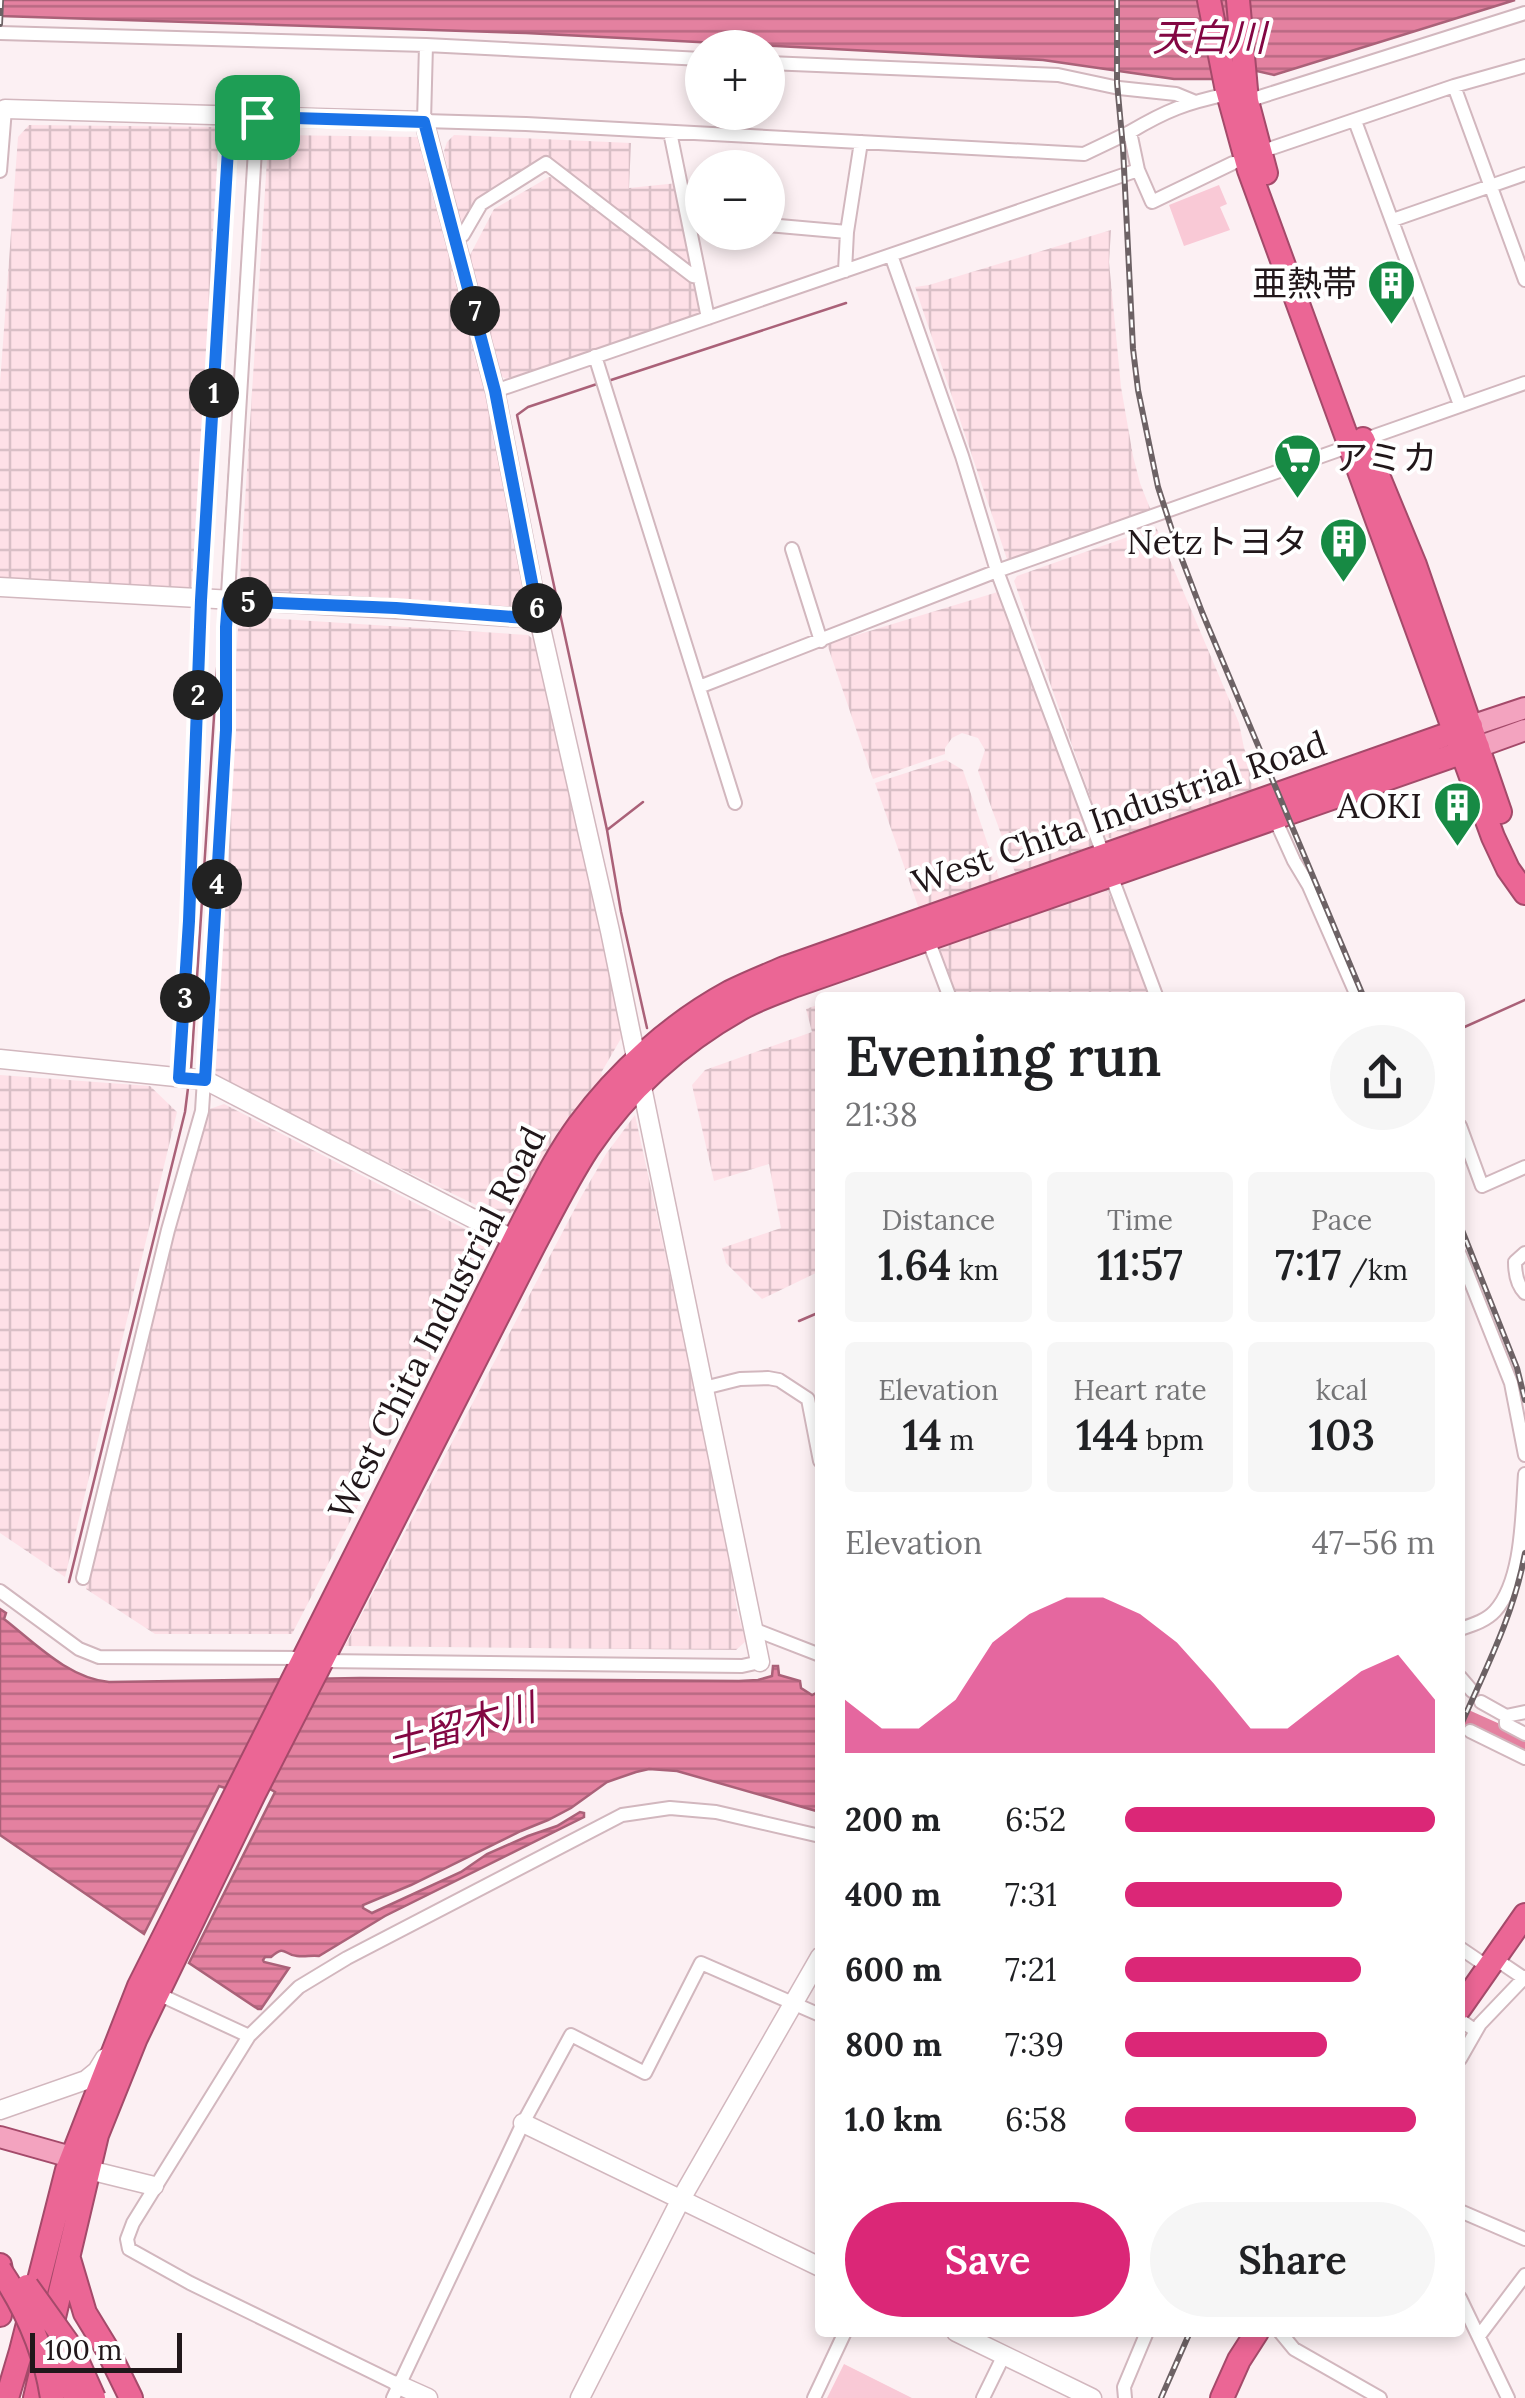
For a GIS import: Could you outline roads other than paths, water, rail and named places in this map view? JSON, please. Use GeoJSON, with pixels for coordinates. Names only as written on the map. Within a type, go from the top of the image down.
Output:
{"type":"FeatureCollection","features":[{"type":"Feature","properties":{"kind":"highway"},"geometry":{"type":"LineString","coordinates":[[1209,0],[1237,91]]}},
{"type":"Feature","properties":{"kind":"highway"},"geometry":{"type":"LineString","coordinates":[[1238,0],[1237,91],[1248,170],[1467,740],[1525,867]]}},
{"type":"Feature","properties":{"kind":"highway"},"geometry":{"type":"LineString","coordinates":[[1467,740],[1493,837],[1525,893]]}},
{"type":"Feature","properties":{"kind":"highway","name":"West Chita Industrial Road"},"geometry":{"type":"LineString","coordinates":[[1108,866],[1275,819],[1467,740]]}},
{"type":"Feature","properties":{"kind":"highway","name":"West Chita Industrial Road"},"geometry":{"type":"LineString","coordinates":[[38,2398],[68,2255],[81,2131],[245,1795],[523,1244],[555,1161],[578,1126],[636,1060],[677,1026],[730,992],[787,967],[924,929],[1467,740]]}},
{"type":"Feature","properties":{"kind":"highway","name":"West Chita Industrial Road"},"geometry":{"type":"LineString","coordinates":[[523,1244],[618,1109],[692,1040],[742,1008],[924,929]]}},
{"type":"Feature","properties":{"kind":"highway"},"geometry":{"type":"LineString","coordinates":[[1465,2001],[1525,1916]]}},
{"type":"Feature","properties":{"kind":"highway","name":"West Chita Industrial Road"},"geometry":{"type":"LineString","coordinates":[[9,2398],[76,2166],[97,2135],[148,1990]]}},
{"type":"Feature","properties":{"kind":"highway"},"geometry":{"type":"LineString","coordinates":[[0,2250],[72,2349],[94,2398]]}},
{"type":"Feature","properties":{"kind":"highway"},"geometry":{"type":"LineString","coordinates":[[68,2255],[86,2313],[131,2398]]}},
{"type":"Feature","properties":{"kind":"highway"},"geometry":{"type":"LineString","coordinates":[[0,2268],[0,2315]]}},
{"type":"Feature","properties":{"kind":"highway"},"geometry":{"type":"LineString","coordinates":[[0,2268],[34,2330],[52,2398]]}},
{"type":"Feature","properties":{"kind":"highway"},"geometry":{"type":"LineString","coordinates":[[26,2286],[62,2358],[75,2398]]}},
{"type":"Feature","properties":{"kind":"highway"},"geometry":{"type":"LineString","coordinates":[[1222,2398],[1254,2337]]}},
{"type":"Feature","properties":{"kind":"main road"},"geometry":{"type":"LineString","coordinates":[[1467,740],[1525,708]]}},
{"type":"Feature","properties":{"kind":"main road"},"geometry":{"type":"LineString","coordinates":[[1467,740],[1525,730]]}},
{"type":"Feature","properties":{"kind":"main road"},"geometry":{"type":"LineString","coordinates":[[0,2137],[76,2166]]}},
{"type":"Feature","properties":{"kind":"main road"},"geometry":{"type":"LineString","coordinates":[[0,2151],[76,2166]]}},
{"type":"Feature","properties":{"kind":"street"},"geometry":{"type":"LineString","coordinates":[[0,171],[5,109],[526,124],[1084,154],[1168,110],[1525,12]]}},
{"type":"Feature","properties":{"kind":"street"},"geometry":{"type":"LineString","coordinates":[[0,34],[426,44],[685,59]]}},
{"type":"Feature","properties":{"kind":"street"},"geometry":{"type":"LineString","coordinates":[[0,1591],[79,1649],[99,1656],[312,1663],[742,1666],[760,1662],[610,931],[539,619],[495,391],[424,122],[426,44]]}},
{"type":"Feature","properties":{"kind":"street"},"geometry":{"type":"LineString","coordinates":[[785,64],[1058,75],[1176,94],[1193,102]]}},
{"type":"Feature","properties":{"kind":"street"},"geometry":{"type":"LineString","coordinates":[[1272,148],[1525,66]]}},
{"type":"Feature","properties":{"kind":"street"},"geometry":{"type":"LineString","coordinates":[[1454,86],[1525,280]]}},
{"type":"Feature","properties":{"kind":"street"},"geometry":{"type":"LineString","coordinates":[[179,1078],[201,600],[230,116]]}},
{"type":"Feature","properties":{"kind":"street"},"geometry":{"type":"LineString","coordinates":[[83,1578],[168,1230],[202,1111],[257,117]]}},
{"type":"Feature","properties":{"kind":"street"},"geometry":{"type":"LineString","coordinates":[[1355,121],[1460,405]]}},
{"type":"Feature","properties":{"kind":"street"},"geometry":{"type":"LineString","coordinates":[[670,132],[685,182]]}},
{"type":"Feature","properties":{"kind":"street"},"geometry":{"type":"LineString","coordinates":[[1130,132],[1138,170],[1152,202],[1234,164]]}},
{"type":"Feature","properties":{"kind":"street"},"geometry":{"type":"LineString","coordinates":[[846,270],[847,232],[861,142]]}},
{"type":"Feature","properties":{"kind":"street"},"geometry":{"type":"LineString","coordinates":[[456,238],[463,235],[481,204],[546,163],[699,277]]}},
{"type":"Feature","properties":{"kind":"street"},"geometry":{"type":"LineString","coordinates":[[495,391],[1138,170]]}},
{"type":"Feature","properties":{"kind":"street"},"geometry":{"type":"LineString","coordinates":[[1393,220],[1525,174]]}},
{"type":"Feature","properties":{"kind":"street"},"geometry":{"type":"LineString","coordinates":[[785,227],[847,232]]}},
{"type":"Feature","properties":{"kind":"street"},"geometry":{"type":"LineString","coordinates":[[698,250],[708,318]]}},
{"type":"Feature","properties":{"kind":"street"},"geometry":{"type":"LineString","coordinates":[[891,255],[962,456],[997,571],[1155,992]]}},
{"type":"Feature","properties":{"kind":"street"},"geometry":{"type":"LineString","coordinates":[[595,356],[735,803]]}},
{"type":"Feature","properties":{"kind":"street"},"geometry":{"type":"LineString","coordinates":[[699,687],[997,571],[1525,383]]}},
{"type":"Feature","properties":{"kind":"street"},"geometry":{"type":"LineString","coordinates":[[792,549],[821,641]]}},
{"type":"Feature","properties":{"kind":"street"},"geometry":{"type":"LineString","coordinates":[[0,586],[539,619]]}},
{"type":"Feature","properties":{"kind":"street"},"geometry":{"type":"LineString","coordinates":[[1275,819],[1355,992]]}},
{"type":"Feature","properties":{"kind":"street"},"geometry":{"type":"LineString","coordinates":[[924,929],[948,992]]}},
{"type":"Feature","properties":{"kind":"street"},"geometry":{"type":"LineString","coordinates":[[0,1059],[205,1080],[523,1244]]}},
{"type":"Feature","properties":{"kind":"street"},"geometry":{"type":"LineString","coordinates":[[1466,1161],[1482,1186],[1525,1167]]}},
{"type":"Feature","properties":{"kind":"street"},"geometry":{"type":"LineString","coordinates":[[1525,1253],[1515,1262],[1525,1292]]}},
{"type":"Feature","properties":{"kind":"street"},"geometry":{"type":"LineString","coordinates":[[1465,1268],[1511,1383],[1525,1455]]}},
{"type":"Feature","properties":{"kind":"street"},"geometry":{"type":"LineString","coordinates":[[704,1388],[740,1379],[768,1378],[814,1397]]}},
{"type":"Feature","properties":{"kind":"street"},"geometry":{"type":"LineString","coordinates":[[1465,1627],[1493,1613],[1505,1596],[1518,1560],[1525,1474]]}},
{"type":"Feature","properties":{"kind":"street"},"geometry":{"type":"LineString","coordinates":[[752,1629],[815,1653]]}},
{"type":"Feature","properties":{"kind":"street"},"geometry":{"type":"LineString","coordinates":[[1465,1683],[1506,1716],[1525,1712]]}},
{"type":"Feature","properties":{"kind":"street"},"geometry":{"type":"LineString","coordinates":[[1506,1716],[1506,1724],[1525,1734]]}},
{"type":"Feature","properties":{"kind":"street"},"geometry":{"type":"LineString","coordinates":[[1470,1730],[1525,1758]]}},
{"type":"Feature","properties":{"kind":"street"},"geometry":{"type":"LineString","coordinates":[[428,2398],[396,2391],[129,2248],[127,2239],[132,2224],[249,2036],[299,1987],[347,1958],[622,1815],[670,1808],[716,1812],[815,1835]]}},
{"type":"Feature","properties":{"kind":"street"},"geometry":{"type":"LineString","coordinates":[[1465,1950],[1525,1978],[1480,2024],[1465,2050]]}},
{"type":"Feature","properties":{"kind":"street"},"geometry":{"type":"LineString","coordinates":[[396,2391],[523,2123],[571,2035],[645,2073],[701,1963],[815,2014]]}},
{"type":"Feature","properties":{"kind":"street"},"geometry":{"type":"LineString","coordinates":[[580,2398],[681,2199],[815,1966]]}},
{"type":"Feature","properties":{"kind":"street"},"geometry":{"type":"LineString","coordinates":[[0,2110],[79,2083],[98,2072],[148,1990],[249,2036]]}},
{"type":"Feature","properties":{"kind":"street"},"geometry":{"type":"LineString","coordinates":[[1465,2023],[1476,2031]]}},
{"type":"Feature","properties":{"kind":"street"},"geometry":{"type":"LineString","coordinates":[[52,2092],[68,2095],[77,2103],[82,2113],[81,2131]]}},
{"type":"Feature","properties":{"kind":"street"},"geometry":{"type":"LineString","coordinates":[[523,2123],[815,2264]]}},
{"type":"Feature","properties":{"kind":"street"},"geometry":{"type":"LineString","coordinates":[[76,2166],[154,2186]]}},
{"type":"Feature","properties":{"kind":"street"},"geometry":{"type":"LineString","coordinates":[[1465,2212],[1525,2238]]}},
{"type":"Feature","properties":{"kind":"street"},"geometry":{"type":"LineString","coordinates":[[1478,2336],[1525,2274]]}},
{"type":"Feature","properties":{"kind":"street"},"geometry":{"type":"LineString","coordinates":[[1465,2309],[1508,2398]]}},
{"type":"Feature","properties":{"kind":"street"},"geometry":{"type":"LineString","coordinates":[[814,2398],[844,2337]]}},
{"type":"Feature","properties":{"kind":"street"},"geometry":{"type":"LineString","coordinates":[[966,2337],[1092,2398]]}},
{"type":"Feature","properties":{"kind":"street"},"geometry":{"type":"LineString","coordinates":[[1125,2398],[1124,2387],[1145,2337]]}},
{"type":"Feature","properties":{"kind":"street"},"geometry":{"type":"LineString","coordinates":[[1287,2337],[1294,2349],[1380,2398]]}},
{"type":"Feature","properties":{"kind":"street"},"geometry":{"type":"LineString","coordinates":[[983,2398],[1004,2356]]}},
{"type":"Feature","properties":{"kind":"water","name":"天白川"},"geometry":{"type":"Polygon","coordinates":[[[0,0],[1515,0],[1274,75],[1257,71],[1213,79],[1174,79],[1043,60],[785,47],[785,30],[685,30],[685,41],[0,16],[0,0]]]}},
{"type":"Feature","properties":{"kind":"water"},"geometry":{"type":"Polygon","coordinates":[[[0,1609],[6,1613],[4,1619],[66,1667],[109,1682],[360,1678],[739,1681],[772,1676],[773,1666],[778,1666],[779,1675],[800,1681],[801,1688],[815,1694],[815,1811],[677,1771],[649,1769],[607,1782],[548,1820],[363,1905],[372,1913],[461,1872],[487,1854],[584,1813],[584,1817],[385,1916],[319,1956],[282,1951],[265,1957],[264,1962],[289,1968],[261,2009],[189,1963],[275,1792],[268,1788],[219,1786],[144,1934],[0,1835],[0,1609]]]}},
{"type":"Feature","properties":{"kind":"waterway"},"geometry":{"type":"LineString","coordinates":[[222,591],[248,165]]}},
{"type":"Feature","properties":{"kind":"waterway"},"geometry":{"type":"LineString","coordinates":[[608,381],[846,303]]}},
{"type":"Feature","properties":{"kind":"waterway"},"geometry":{"type":"LineString","coordinates":[[600,383],[528,407],[517,415],[607,830]]}},
{"type":"Feature","properties":{"kind":"waterway"},"geometry":{"type":"LineString","coordinates":[[191,1070],[221,609]]}},
{"type":"Feature","properties":{"kind":"waterway"},"geometry":{"type":"LineString","coordinates":[[643,802],[607,830],[647,1028]]}},
{"type":"Feature","properties":{"kind":"waterway"},"geometry":{"type":"LineString","coordinates":[[1465,1027],[1525,1000]]}},
{"type":"Feature","properties":{"kind":"waterway"},"geometry":{"type":"LineString","coordinates":[[69,1582],[188,1088]]}},
{"type":"Feature","properties":{"kind":"waterway"},"geometry":{"type":"LineString","coordinates":[[799,1321],[815,1314]]}},
{"type":"Feature","properties":{"kind":"waterway","name":"土留木川"},"geometry":{"type":"LineString","coordinates":[[1465,1718],[1525,1745]]}},
{"type":"Feature","properties":{"kind":"railway"},"geometry":{"type":"LineString","coordinates":[[0,24],[1,0]]}},
{"type":"Feature","properties":{"kind":"railway"},"geometry":{"type":"LineString","coordinates":[[1117,0],[1117,83],[1133,349],[1158,487],[1202,612],[1361,992]]}},
{"type":"Feature","properties":{"kind":"railway"},"geometry":{"type":"LineString","coordinates":[[1465,1238],[1517,1368],[1525,1400]]}},
{"type":"Feature","properties":{"kind":"railway"},"geometry":{"type":"LineString","coordinates":[[1465,1716],[1506,1620],[1525,1553]]}},
{"type":"Feature","properties":{"kind":"railway"},"geometry":{"type":"LineString","coordinates":[[1161,2398],[1188,2337]]}},
{"type":"Feature","properties":{"kind":"place","name":"亜熱帯"},"geometry":{"type":"Point","coordinates":[1392,326]}},
{"type":"Feature","properties":{"kind":"place","name":"アミカ"},"geometry":{"type":"Point","coordinates":[1298,500]}},
{"type":"Feature","properties":{"kind":"place","name":"Netzトヨタ"},"geometry":{"type":"Point","coordinates":[1343,584]}},
{"type":"Feature","properties":{"kind":"place","name":"AOKI"},"geometry":{"type":"Point","coordinates":[1457,848]}}]}
